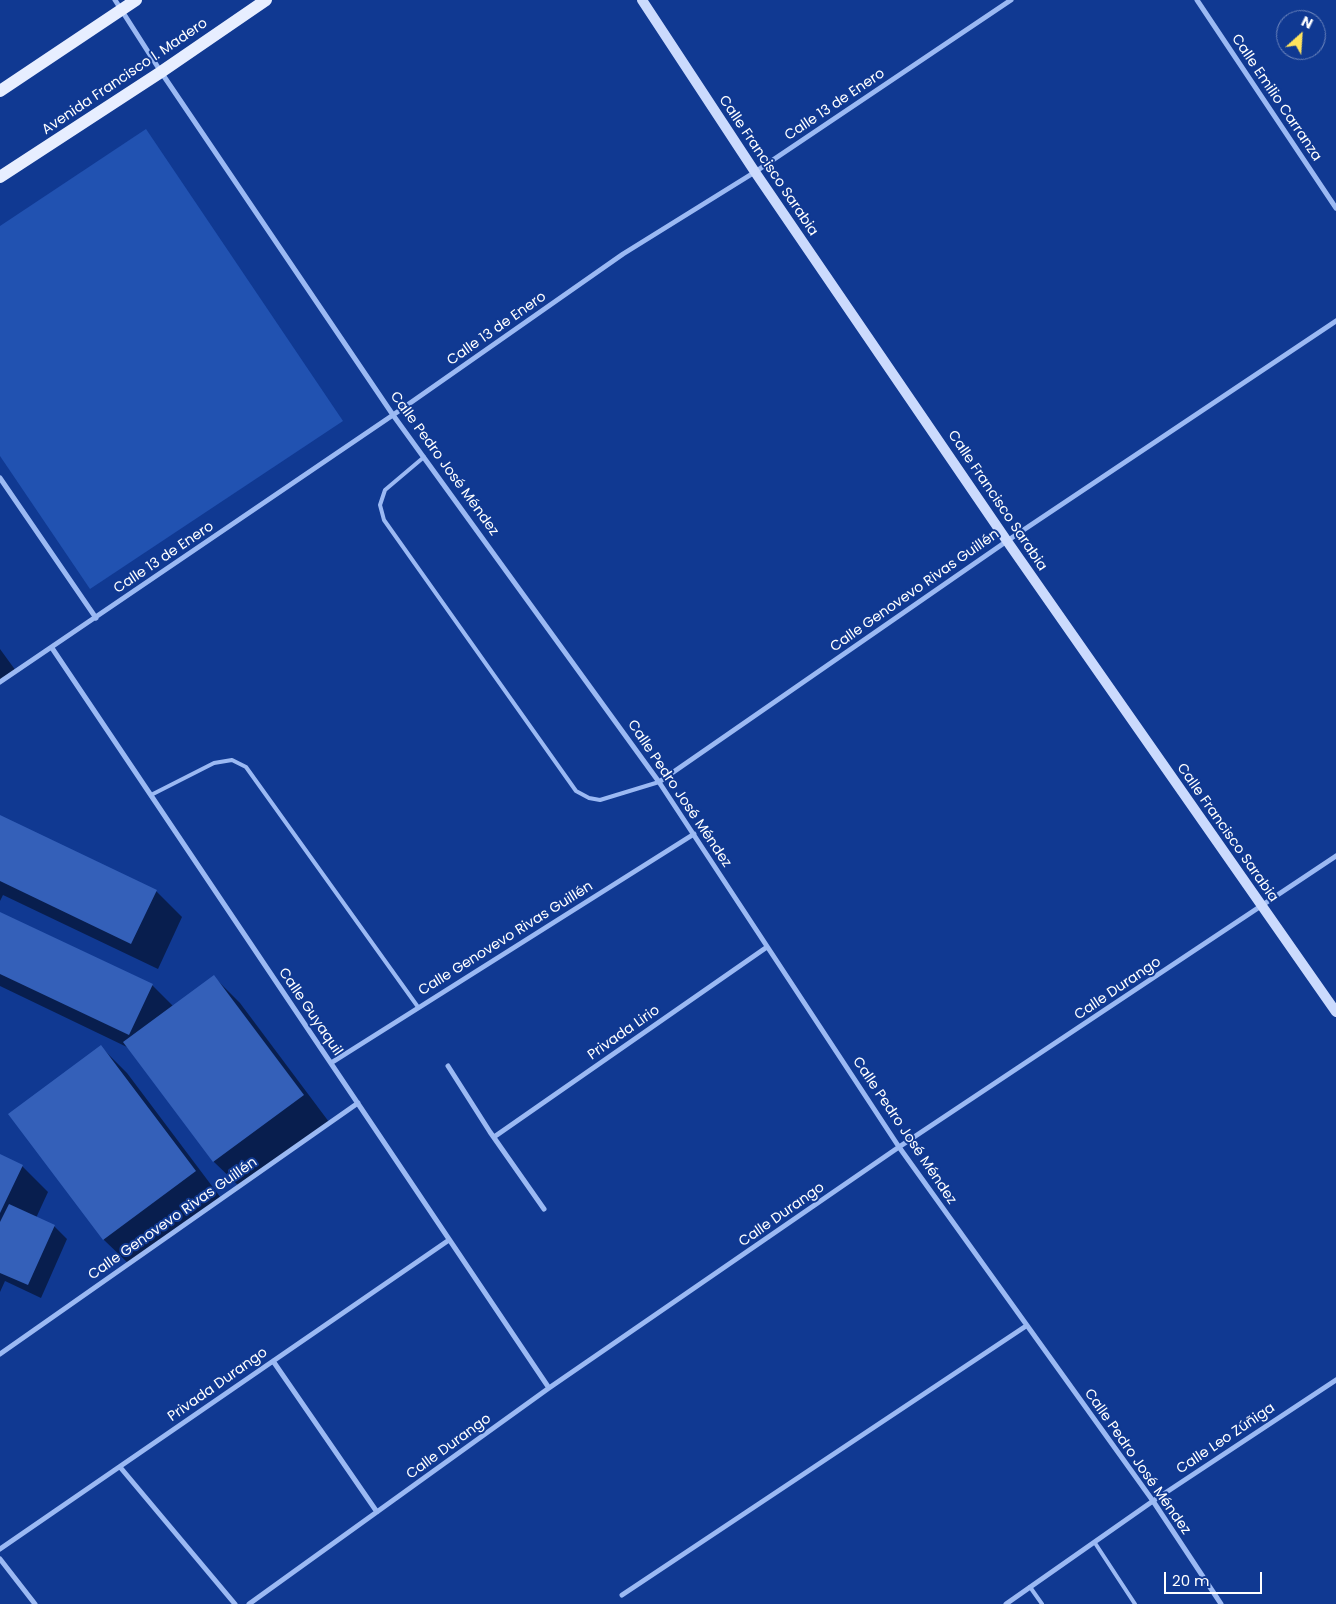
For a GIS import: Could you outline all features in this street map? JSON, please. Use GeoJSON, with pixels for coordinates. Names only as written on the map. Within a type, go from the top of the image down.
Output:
{"type":"FeatureCollection","features":[{"type":"Feature","properties":{"kind":"main road"},"geometry":{"type":"LineString","coordinates":[[0,91],[118,5],[136,0]]}},
{"type":"Feature","properties":{"kind":"main road","name":"Avenida Francisco I. Madero"},"geometry":{"type":"LineString","coordinates":[[0,177],[162,72],[266,0]]}},
{"type":"Feature","properties":{"kind":"main road","name":"Calle Francisco Sarabia"},"geometry":{"type":"LineString","coordinates":[[642,0],[755,172],[1007,541],[1336,1012]]}},
{"type":"Feature","properties":{"kind":"street","name":"Calle 13 de Enero"},"geometry":{"type":"LineString","coordinates":[[0,682],[393,415],[623,254],[755,172],[1011,0]]}},
{"type":"Feature","properties":{"kind":"street","name":"Calle Emilio Carranza"},"geometry":{"type":"LineString","coordinates":[[1197,0],[1336,208]]}},
{"type":"Feature","properties":{"kind":"street","name":"Calle Pedro José Méndez"},"geometry":{"type":"LineString","coordinates":[[118,5],[393,415],[660,782],[899,1147],[1153,1502],[1221,1604]]}},
{"type":"Feature","properties":{"kind":"street","name":"Calle Genovevo Rivas Guillén"},"geometry":{"type":"LineString","coordinates":[[660,782],[1007,541],[1336,321]]}},
{"type":"Feature","properties":{"kind":"street"},"geometry":{"type":"LineString","coordinates":[[0,478],[96,618]]}},
{"type":"Feature","properties":{"kind":"street","name":"Calle Guyaquil"},"geometry":{"type":"LineString","coordinates":[[52,648],[549,1388]]}},
{"type":"Feature","properties":{"kind":"street","name":"Calle Genovevo Rivas Guillén"},"geometry":{"type":"LineString","coordinates":[[331,1063],[694,834]]}},
{"type":"Feature","properties":{"kind":"street","name":"Calle Durango"},"geometry":{"type":"LineString","coordinates":[[248,1604],[549,1388],[899,1147],[1336,856]]}},
{"type":"Feature","properties":{"kind":"street","name":"Privada Lirio"},"geometry":{"type":"LineString","coordinates":[[494,1138],[767,947]]}},
{"type":"Feature","properties":{"kind":"street"},"geometry":{"type":"LineString","coordinates":[[448,1066],[494,1138],[544,1209]]}},
{"type":"Feature","properties":{"kind":"street","name":"Calle Genovevo Rivas Guillén"},"geometry":{"type":"LineString","coordinates":[[0,1354],[358,1103]]}},
{"type":"Feature","properties":{"kind":"street","name":"Privada Durango"},"geometry":{"type":"LineString","coordinates":[[0,1549],[450,1240]]}},
{"type":"Feature","properties":{"kind":"street"},"geometry":{"type":"LineString","coordinates":[[622,1595],[1026,1326]]}},
{"type":"Feature","properties":{"kind":"street"},"geometry":{"type":"LineString","coordinates":[[273,1361],[377,1512]]}},
{"type":"Feature","properties":{"kind":"street","name":"Calle Leo Zúñiga"},"geometry":{"type":"LineString","coordinates":[[1006,1604],[1153,1502],[1336,1380]]}},
{"type":"Feature","properties":{"kind":"street"},"geometry":{"type":"LineString","coordinates":[[120,1467],[236,1604]]}},
{"type":"Feature","properties":{"kind":"street"},"geometry":{"type":"LineString","coordinates":[[0,1559],[35,1604]]}},
{"type":"Feature","properties":{"kind":"lane"},"geometry":{"type":"LineString","coordinates":[[424,457],[385,490],[380,505],[384,520],[576,791],[588,798],[600,800],[660,782]]}},
{"type":"Feature","properties":{"kind":"lane"},"geometry":{"type":"LineString","coordinates":[[151,795],[214,763],[232,760],[246,767],[418,1007]]}},
{"type":"Feature","properties":{"kind":"lane"},"geometry":{"type":"LineString","coordinates":[[1094,1543],[1135,1604]]}},
{"type":"Feature","properties":{"kind":"lane"},"geometry":{"type":"LineString","coordinates":[[1030,1587],[1042,1604]]}},
{"type":"Feature","properties":{"kind":"shaded area"},"geometry":{"type":"Polygon","coordinates":[[[146,129],[343,421],[90,589],[0,456],[0,226],[146,129]]]}},
{"type":"Feature","properties":{"kind":"building"},"geometry":{"type":"Polygon","coordinates":[[[0,815],[157,890],[131,944],[0,881],[0,815]]]}},
{"type":"Feature","properties":{"kind":"building"},"geometry":{"type":"Polygon","coordinates":[[[0,912],[153,984],[129,1035],[0,974],[0,912]]]}},
{"type":"Feature","properties":{"kind":"building"},"geometry":{"type":"Polygon","coordinates":[[[214,975],[304,1095],[213,1162],[123,1042],[214,975]]]}},
{"type":"Feature","properties":{"kind":"building"},"geometry":{"type":"Polygon","coordinates":[[[101,1045],[196,1171],[103,1240],[8,1114],[101,1045]]]}},
{"type":"Feature","properties":{"kind":"building"},"geometry":{"type":"Polygon","coordinates":[[[0,1154],[23,1165],[0,1213],[0,1154]]]}},
{"type":"Feature","properties":{"kind":"building"},"geometry":{"type":"Polygon","coordinates":[[[9,1204],[55,1225],[28,1285],[0,1273],[0,1222],[9,1204]]]}}]}
